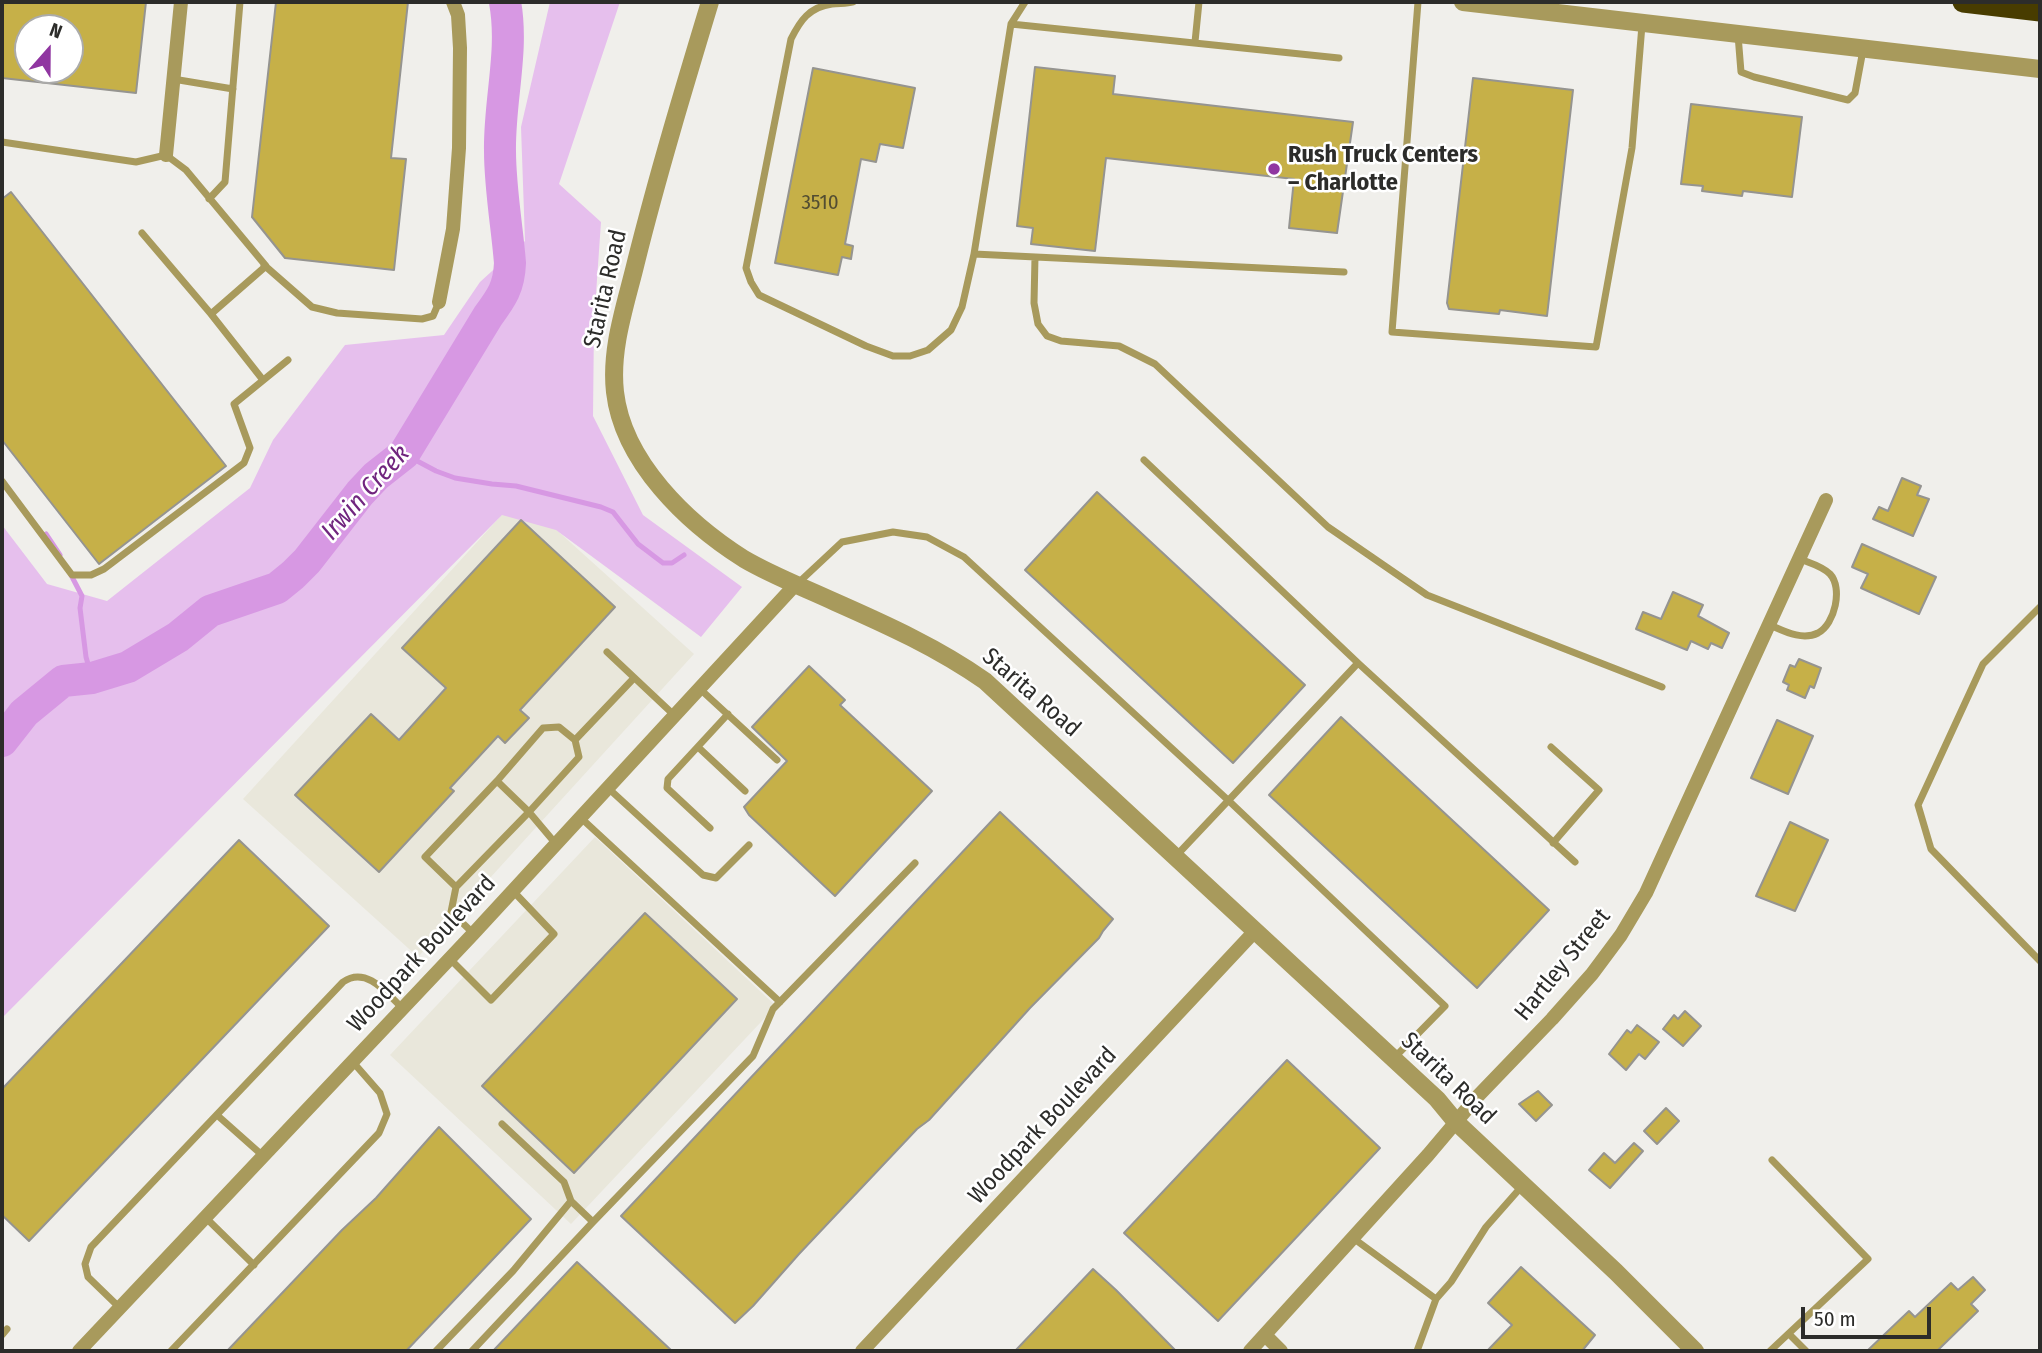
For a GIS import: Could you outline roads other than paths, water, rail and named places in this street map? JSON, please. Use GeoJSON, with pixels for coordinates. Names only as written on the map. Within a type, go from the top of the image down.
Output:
{"type":"FeatureCollection","features":[{"type":"Feature","properties":{"kind":"highway"},"geometry":{"type":"LineString","coordinates":[[1963,2],[2040,11]]}},
{"type":"Feature","properties":{"kind":"street"},"geometry":{"type":"LineString","coordinates":[[166,155],[181,2]]}},
{"type":"Feature","properties":{"kind":"street"},"geometry":{"type":"LineString","coordinates":[[439,302],[453,229],[459,148],[460,37],[458,15],[453,2]]}},
{"type":"Feature","properties":{"kind":"street","name":"Starita Road"},"geometry":{"type":"LineString","coordinates":[[710,2],[657,179],[618,336],[614,364],[615,392],[626,432],[641,460],[663,489],[715,538],[745,559],[940,652],[985,681],[1437,1099],[1456,1122],[1616,1272],[1695,1351]]}},
{"type":"Feature","properties":{"kind":"street"},"geometry":{"type":"LineString","coordinates":[[1463,2],[2040,69]]}},
{"type":"Feature","properties":{"kind":"street","name":"Hartley Street"},"geometry":{"type":"LineString","coordinates":[[1250,1351],[1477,1097],[1552,1019],[1592,974],[1621,935],[1651,882],[1826,500]]}},
{"type":"Feature","properties":{"kind":"street","name":"Woodpark Boulevard"},"geometry":{"type":"LineString","coordinates":[[79,1351],[473,934],[796,585]]}},
{"type":"Feature","properties":{"kind":"street","name":"Woodpark Boulevard"},"geometry":{"type":"LineString","coordinates":[[862,1351],[1255,931]]}},
{"type":"Feature","properties":{"kind":"street"},"geometry":{"type":"LineString","coordinates":[[1265,1335],[1281,1351]]}},
{"type":"Feature","properties":{"kind":"lane"},"geometry":{"type":"LineString","coordinates":[[209,199],[225,182],[240,2]]}},
{"type":"Feature","properties":{"kind":"lane"},"geometry":{"type":"LineString","coordinates":[[853,2],[813,9],[801,19],[791,39],[746,268],[759,295],[893,356],[910,356],[928,349],[951,330],[962,307],[974,254],[1011,24],[1025,2]]}},
{"type":"Feature","properties":{"kind":"lane"},"geometry":{"type":"LineString","coordinates":[[1195,42],[1199,2]]}},
{"type":"Feature","properties":{"kind":"lane"},"geometry":{"type":"LineString","coordinates":[[1418,2],[1392,332],[1596,346],[1632,148],[1642,23]]}},
{"type":"Feature","properties":{"kind":"lane"},"geometry":{"type":"LineString","coordinates":[[1011,24],[1339,58]]}},
{"type":"Feature","properties":{"kind":"lane"},"geometry":{"type":"LineString","coordinates":[[1738,34],[1741,72],[1848,100],[1855,93],[1863,50]]}},
{"type":"Feature","properties":{"kind":"lane"},"geometry":{"type":"LineString","coordinates":[[173,79],[233,89]]}},
{"type":"Feature","properties":{"kind":"lane"},"geometry":{"type":"LineString","coordinates":[[2,142],[136,162],[166,155],[186,170],[264,265],[312,307],[337,313],[422,319],[433,316],[439,302]]}},
{"type":"Feature","properties":{"kind":"lane"},"geometry":{"type":"LineString","coordinates":[[142,233],[263,380]]}},
{"type":"Feature","properties":{"kind":"lane"},"geometry":{"type":"LineString","coordinates":[[974,254],[1344,272]]}},
{"type":"Feature","properties":{"kind":"lane"},"geometry":{"type":"LineString","coordinates":[[1035,257],[1034,303],[1038,324],[1047,336],[1061,341],[1119,346],[1155,364],[1328,527],[1427,595],[1662,687]]}},
{"type":"Feature","properties":{"kind":"lane"},"geometry":{"type":"LineString","coordinates":[[211,314],[264,265]]}},
{"type":"Feature","properties":{"kind":"lane"},"geometry":{"type":"LineString","coordinates":[[2,481],[72,575],[91,576],[244,463],[250,448],[234,404],[288,360]]}},
{"type":"Feature","properties":{"kind":"lane"},"geometry":{"type":"LineString","coordinates":[[1144,460],[1358,663],[1575,862]]}},
{"type":"Feature","properties":{"kind":"lane"},"geometry":{"type":"LineString","coordinates":[[796,585],[842,542],[892,532],[927,537],[964,557],[1229,801],[1445,1006],[1393,1058]]}},
{"type":"Feature","properties":{"kind":"lane"},"geometry":{"type":"LineString","coordinates":[[1770,625],[1800,636],[1818,633],[1828,622],[1836,603],[1837,588],[1832,576],[1800,559]]}},
{"type":"Feature","properties":{"kind":"lane"},"geometry":{"type":"LineString","coordinates":[[2040,607],[1983,664],[1918,805],[1931,849],[2040,961]]}},
{"type":"Feature","properties":{"kind":"lane"},"geometry":{"type":"LineString","coordinates":[[607,652],[675,716]]}},
{"type":"Feature","properties":{"kind":"lane"},"geometry":{"type":"LineString","coordinates":[[1175,857],[1358,663]]}},
{"type":"Feature","properties":{"kind":"lane"},"geometry":{"type":"LineString","coordinates":[[575,740],[634,678]]}},
{"type":"Feature","properties":{"kind":"lane"},"geometry":{"type":"LineString","coordinates":[[700,689],[777,760]]}},
{"type":"Feature","properties":{"kind":"lane"},"geometry":{"type":"LineString","coordinates":[[710,828],[667,788],[668,779],[728,715]]}},
{"type":"Feature","properties":{"kind":"lane"},"geometry":{"type":"LineString","coordinates":[[456,887],[425,857],[497,781],[543,727],[559,727],[575,740],[579,757],[456,887],[451,912],[473,934]]}},
{"type":"Feature","properties":{"kind":"lane"},"geometry":{"type":"LineString","coordinates":[[698,747],[745,791]]}},
{"type":"Feature","properties":{"kind":"lane"},"geometry":{"type":"LineString","coordinates":[[1551,747],[1599,790],[1553,843]]}},
{"type":"Feature","properties":{"kind":"lane"},"geometry":{"type":"LineString","coordinates":[[497,781],[556,844]]}},
{"type":"Feature","properties":{"kind":"lane"},"geometry":{"type":"LineString","coordinates":[[608,788],[703,875],[716,878],[749,845]]}},
{"type":"Feature","properties":{"kind":"lane"},"geometry":{"type":"LineString","coordinates":[[581,818],[780,1002]]}},
{"type":"Feature","properties":{"kind":"lane"},"geometry":{"type":"LineString","coordinates":[[472,1351],[753,1056],[773,1009],[915,863]]}},
{"type":"Feature","properties":{"kind":"lane"},"geometry":{"type":"LineString","coordinates":[[449,959],[491,1000],[554,934],[513,891]]}},
{"type":"Feature","properties":{"kind":"lane"},"geometry":{"type":"LineString","coordinates":[[120,1307],[88,1277],[85,1264],[91,1247],[343,982],[352,976],[364,976],[379,985],[402,1008]]}},
{"type":"Feature","properties":{"kind":"lane"},"geometry":{"type":"LineString","coordinates":[[171,1351],[379,1133],[387,1114],[380,1093],[352,1061]]}},
{"type":"Feature","properties":{"kind":"lane"},"geometry":{"type":"LineString","coordinates":[[217,1115],[262,1155]]}},
{"type":"Feature","properties":{"kind":"lane"},"geometry":{"type":"LineString","coordinates":[[502,1124],[564,1182],[570,1202],[593,1222]]}},
{"type":"Feature","properties":{"kind":"lane"},"geometry":{"type":"LineString","coordinates":[[1770,1351],[1868,1259],[1772,1160]]}},
{"type":"Feature","properties":{"kind":"lane"},"geometry":{"type":"LineString","coordinates":[[1417,1351],[1436,1299],[1451,1282],[1486,1227],[1524,1185]]}},
{"type":"Feature","properties":{"kind":"lane"},"geometry":{"type":"LineString","coordinates":[[436,1351],[513,1271],[570,1202]]}},
{"type":"Feature","properties":{"kind":"lane"},"geometry":{"type":"LineString","coordinates":[[205,1216],[254,1265]]}},
{"type":"Feature","properties":{"kind":"lane"},"geometry":{"type":"LineString","coordinates":[[1353,1238],[1436,1299]]}},
{"type":"Feature","properties":{"kind":"lane"},"geometry":{"type":"LineString","coordinates":[[1789,1334],[1806,1351]]}},
{"type":"Feature","properties":{"kind":"waterway","name":"Irwin Creek"},"geometry":{"type":"LineString","coordinates":[[500,2],[507,10]]}},
{"type":"Feature","properties":{"kind":"waterway","name":"Irwin Creek"},"geometry":{"type":"LineString","coordinates":[[2,741],[24,713],[63,681],[92,678],[128,667],[178,637],[210,611],[277,588],[307,561],[376,476],[404,454],[501,297],[508,279],[510,263],[500,151],[508,39],[505,2]]}},
{"type":"Feature","properties":{"kind":"waterway"},"geometry":{"type":"LineString","coordinates":[[404,454],[455,478],[516,486],[601,507],[613,512],[638,544],[663,563],[672,563],[684,555]]}},
{"type":"Feature","properties":{"kind":"waterway"},"geometry":{"type":"LineString","coordinates":[[46,534],[60,555]]}},
{"type":"Feature","properties":{"kind":"waterway"},"geometry":{"type":"LineString","coordinates":[[70,573],[82,596],[80,608],[86,657],[92,678]]}},
{"type":"Feature","properties":{"kind":"place","name":"Rush Truck Centers – Charlotte"},"geometry":{"type":"Point","coordinates":[1274,169]}}]}
